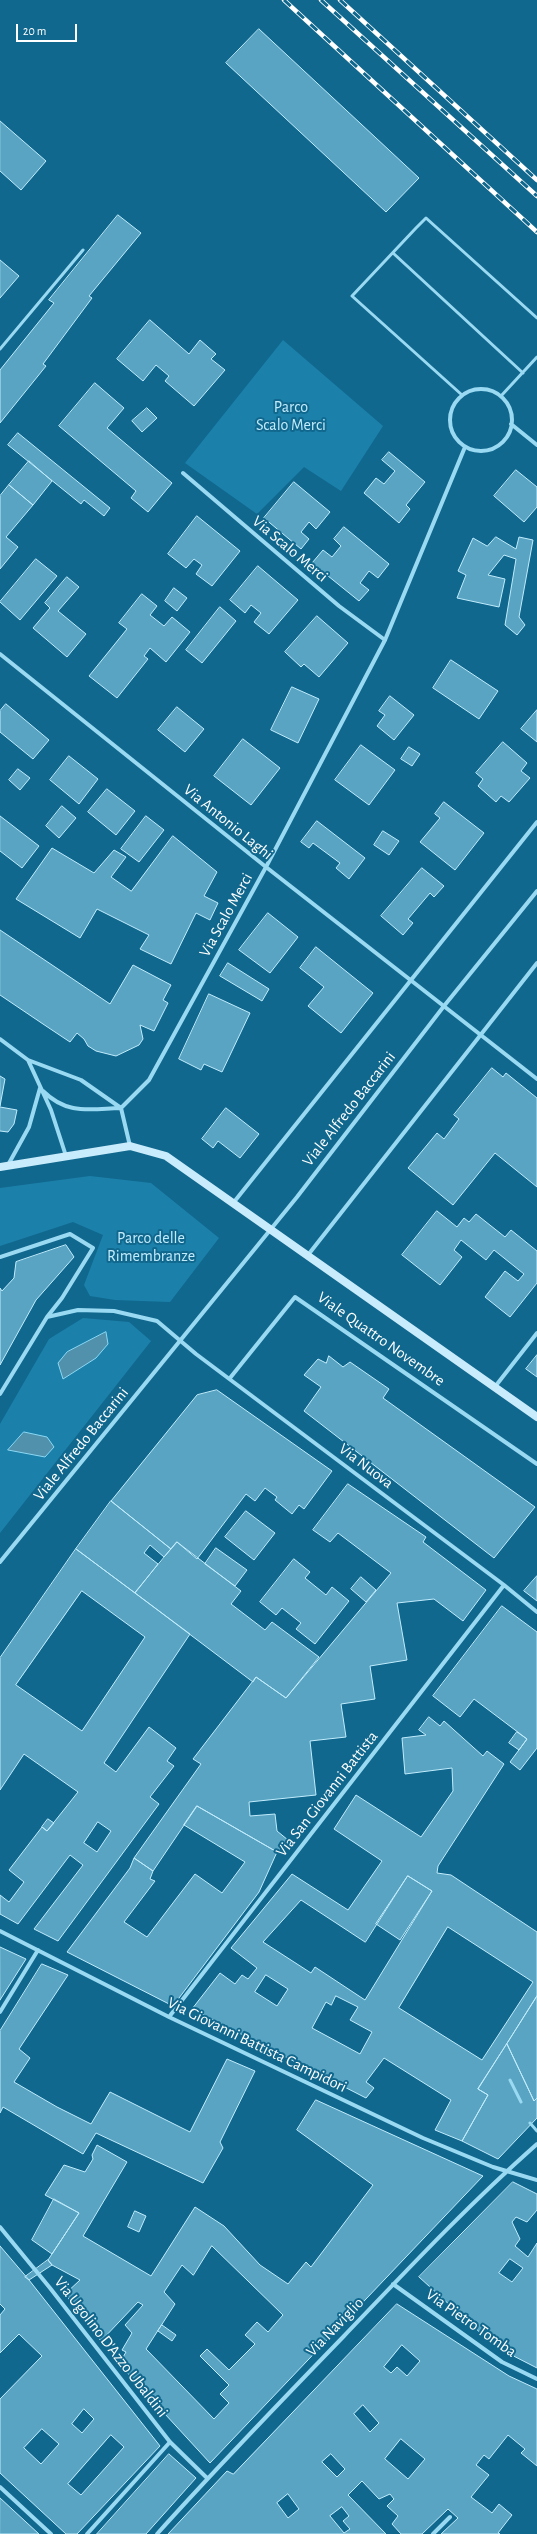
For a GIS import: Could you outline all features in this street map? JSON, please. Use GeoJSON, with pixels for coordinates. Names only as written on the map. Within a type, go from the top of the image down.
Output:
{"type":"FeatureCollection","features":[{"type":"Feature","properties":{"kind":"main road","name":"Viale Quattro Novembre"},"geometry":{"type":"LineString","coordinates":[[130,1146],[166,1156],[271,1228],[307,1256],[493,1388],[537,1417]]}},
{"type":"Feature","properties":{"kind":"main road"},"geometry":{"type":"LineString","coordinates":[[4,1166],[130,1146]]}},
{"type":"Feature","properties":{"kind":"street"},"geometry":{"type":"LineString","coordinates":[[482,389],[501,396],[511,414],[511,424],[506,438],[495,447],[485,450],[465,447],[455,436],[450,422],[451,411],[462,395],[482,389]]}},
{"type":"Feature","properties":{"kind":"street"},"geometry":{"type":"LineString","coordinates":[[511,424],[537,445]]}},
{"type":"Feature","properties":{"kind":"street","name":"Via Scalo Merci"},"geometry":{"type":"LineString","coordinates":[[121,1108],[149,1080],[266,867],[385,640],[465,447]]}},
{"type":"Feature","properties":{"kind":"street","name":"Via Scalo Merci"},"geometry":{"type":"LineString","coordinates":[[183,473],[339,606],[385,640]]}},
{"type":"Feature","properties":{"kind":"street","name":"Via Antonio Laghi"},"geometry":{"type":"LineString","coordinates":[[0,654],[266,867],[537,1079]]}},
{"type":"Feature","properties":{"kind":"street","name":"Viale Alfredo Baccarini"},"geometry":{"type":"LineString","coordinates":[[234,1202],[537,822]]}},
{"type":"Feature","properties":{"kind":"street","name":"Viale Alfredo Baccarini"},"geometry":{"type":"LineString","coordinates":[[0,1562],[271,1228],[444,1006],[537,891]]}},
{"type":"Feature","properties":{"kind":"street"},"geometry":{"type":"LineString","coordinates":[[307,1256],[537,963]]}},
{"type":"Feature","properties":{"kind":"street"},"geometry":{"type":"LineString","coordinates":[[0,1039],[28,1060],[82,1080],[121,1108],[130,1146]]}},
{"type":"Feature","properties":{"kind":"street"},"geometry":{"type":"LineString","coordinates":[[28,1060],[51,1110],[66,1156]]}},
{"type":"Feature","properties":{"kind":"street"},"geometry":{"type":"LineString","coordinates":[[40,1088],[54,1101],[65,1107],[121,1108]]}},
{"type":"Feature","properties":{"kind":"street"},"geometry":{"type":"LineString","coordinates":[[4,1166],[29,1127],[40,1088]]}},
{"type":"Feature","properties":{"kind":"street"},"geometry":{"type":"LineString","coordinates":[[0,1257],[70,1234],[93,1248],[0,1394]]}},
{"type":"Feature","properties":{"kind":"street","name":"Viale Quattro Novembre"},"geometry":{"type":"LineString","coordinates":[[230,1378],[295,1297],[537,1464]]}},
{"type":"Feature","properties":{"kind":"street"},"geometry":{"type":"LineString","coordinates":[[47,1318],[78,1310],[114,1311],[157,1322],[180,1341]]}},
{"type":"Feature","properties":{"kind":"street"},"geometry":{"type":"LineString","coordinates":[[493,1388],[537,1333]]}},
{"type":"Feature","properties":{"kind":"street","name":"Via Nuova"},"geometry":{"type":"LineString","coordinates":[[180,1341],[504,1585],[537,1612]]}},
{"type":"Feature","properties":{"kind":"street","name":"Via San Giovanni Battista"},"geometry":{"type":"LineString","coordinates":[[169,2017],[504,1585]]}},
{"type":"Feature","properties":{"kind":"street","name":"Via Giovanni Battista Campidori"},"geometry":{"type":"LineString","coordinates":[[0,1931],[169,2017],[423,2138],[493,2167],[537,2180]]}},
{"type":"Feature","properties":{"kind":"street"},"geometry":{"type":"LineString","coordinates":[[0,2012],[38,1950]]}},
{"type":"Feature","properties":{"kind":"street","name":"Via Naviglio"},"geometry":{"type":"LineString","coordinates":[[157,2534],[207,2478],[393,2284],[507,2171],[537,2144]]}},
{"type":"Feature","properties":{"kind":"street","name":"Via Ugolino D'Azzo Ubaldini"},"geometry":{"type":"LineString","coordinates":[[0,2227],[50,2288],[170,2442],[207,2478]]}},
{"type":"Feature","properties":{"kind":"street","name":"Via Pietro Tomba"},"geometry":{"type":"LineString","coordinates":[[393,2284],[502,2362],[537,2379]]}},
{"type":"Feature","properties":{"kind":"street"},"geometry":{"type":"LineString","coordinates":[[87,2534],[170,2442]]}},
{"type":"Feature","properties":{"kind":"street"},"geometry":{"type":"LineString","coordinates":[[0,2487],[51,2534]]}},
{"type":"Feature","properties":{"kind":"street"},"geometry":{"type":"LineString","coordinates":[[433,2534],[450,2517]]}},
{"type":"Feature","properties":{"kind":"lane"},"geometry":{"type":"LineString","coordinates":[[462,395],[352,296],[426,218],[537,318]]}},
{"type":"Feature","properties":{"kind":"lane"},"geometry":{"type":"LineString","coordinates":[[0,349],[83,250]]}},
{"type":"Feature","properties":{"kind":"lane"},"geometry":{"type":"LineString","coordinates":[[393,253],[523,373]]}},
{"type":"Feature","properties":{"kind":"lane"},"geometry":{"type":"LineString","coordinates":[[501,396],[537,357]]}},
{"type":"Feature","properties":{"kind":"lane"},"geometry":{"type":"LineString","coordinates":[[510,2080],[521,2102]]}},
{"type":"Feature","properties":{"kind":"lane"},"geometry":{"type":"LineString","coordinates":[[530,2123],[537,2131]]}},
{"type":"Feature","properties":{"kind":"green space","name":"Parco Scalo Merci"},"geometry":{"type":"Polygon","coordinates":[[[283,340],[383,426],[341,491],[304,467],[257,514],[185,463],[283,340]]]}},
{"type":"Feature","properties":{"kind":"green space","name":"Parco delle Rimembranze"},"geometry":{"type":"Polygon","coordinates":[[[90,1176],[151,1183],[219,1238],[170,1302],[115,1300],[90,1296],[84,1285],[103,1235],[73,1222],[0,1246],[0,1188],[90,1176]]]}},
{"type":"Feature","properties":{"kind":"green space"},"geometry":{"type":"Polygon","coordinates":[[[83,1318],[129,1322],[151,1341],[0,1533],[0,1424],[49,1339],[83,1318]]]}},
{"type":"Feature","properties":{"kind":"shaded area"},"geometry":{"type":"Polygon","coordinates":[[[106,1332],[108,1344],[96,1358],[63,1379],[58,1363],[67,1352],[106,1332]]]}},
{"type":"Feature","properties":{"kind":"shaded area"},"geometry":{"type":"Polygon","coordinates":[[[24,1432],[47,1437],[54,1447],[45,1457],[8,1450],[24,1432]]]}},
{"type":"Feature","properties":{"kind":"building"},"geometry":{"type":"Polygon","coordinates":[[[259,29],[419,178],[386,212],[226,63],[259,29]]]}},
{"type":"Feature","properties":{"kind":"building"},"geometry":{"type":"Polygon","coordinates":[[[0,121],[46,161],[21,190],[0,171],[0,121]]]}},
{"type":"Feature","properties":{"kind":"building"},"geometry":{"type":"Polygon","coordinates":[[[118,215],[141,233],[89,296],[92,298],[43,364],[46,366],[0,423],[0,370],[54,303],[49,300],[118,215]]]}},
{"type":"Feature","properties":{"kind":"building"},"geometry":{"type":"Polygon","coordinates":[[[0,260],[19,276],[0,298],[0,260]]]}},
{"type":"Feature","properties":{"kind":"building"},"geometry":{"type":"Polygon","coordinates":[[[150,320],[189,354],[200,340],[216,354],[211,359],[225,370],[194,406],[165,381],[169,376],[156,365],[143,381],[117,359],[150,320]]]}},
{"type":"Feature","properties":{"kind":"building"},"geometry":{"type":"Polygon","coordinates":[[[95,383],[124,408],[107,428],[172,483],[148,512],[131,498],[136,491],[59,426],[95,383]]]}},
{"type":"Feature","properties":{"kind":"building"},"geometry":{"type":"Polygon","coordinates":[[[147,408],[157,418],[142,432],[132,421],[147,408]]]}},
{"type":"Feature","properties":{"kind":"building"},"geometry":{"type":"Polygon","coordinates":[[[18,433],[110,508],[104,516],[84,500],[81,504],[8,445],[18,433]]]}},
{"type":"Feature","properties":{"kind":"building"},"geometry":{"type":"Polygon","coordinates":[[[389,452],[425,482],[406,505],[410,509],[399,523],[364,493],[376,478],[384,484],[395,471],[382,460],[389,452]]]}},
{"type":"Feature","properties":{"kind":"building"},"geometry":{"type":"Polygon","coordinates":[[[29,461],[52,481],[33,505],[9,485],[29,461]]]}},
{"type":"Feature","properties":{"kind":"building"},"geometry":{"type":"Polygon","coordinates":[[[516,470],[537,487],[537,507],[524,522],[494,496],[516,470]]]}},
{"type":"Feature","properties":{"kind":"building"},"geometry":{"type":"Polygon","coordinates":[[[294,482],[330,512],[316,529],[309,522],[301,532],[309,539],[301,549],[264,518],[294,482]]]}},
{"type":"Feature","properties":{"kind":"building"},"geometry":{"type":"Polygon","coordinates":[[[9,485],[33,505],[6,537],[18,547],[0,569],[0,496],[9,485]]]}},
{"type":"Feature","properties":{"kind":"building"},"geometry":{"type":"Polygon","coordinates":[[[197,516],[240,551],[212,586],[196,574],[202,565],[194,559],[186,568],[168,554],[197,516]]]}},
{"type":"Feature","properties":{"kind":"building"},"geometry":{"type":"Polygon","coordinates":[[[344,527],[389,564],[378,578],[369,571],[360,583],[369,590],[359,601],[312,563],[323,550],[332,557],[341,546],[334,539],[344,527]]]}},
{"type":"Feature","properties":{"kind":"building"},"geometry":{"type":"Polygon","coordinates":[[[496,537],[516,549],[519,537],[533,540],[519,617],[525,625],[517,635],[505,625],[516,559],[504,555],[488,575],[505,579],[499,607],[457,598],[466,575],[458,571],[473,538],[487,546],[496,537]]]}},
{"type":"Feature","properties":{"kind":"building"},"geometry":{"type":"Polygon","coordinates":[[[36,559],[57,576],[20,620],[0,602],[36,559]]]}},
{"type":"Feature","properties":{"kind":"building"},"geometry":{"type":"Polygon","coordinates":[[[258,566],[298,600],[269,634],[254,622],[261,613],[251,605],[245,613],[230,600],[258,566]]]}},
{"type":"Feature","properties":{"kind":"building"},"geometry":{"type":"Polygon","coordinates":[[[67,577],[79,587],[58,611],[86,634],[67,657],[33,628],[50,608],[45,603],[67,577]]]}},
{"type":"Feature","properties":{"kind":"building"},"geometry":{"type":"Polygon","coordinates":[[[174,588],[187,598],[177,611],[165,601],[174,588]]]}},
{"type":"Feature","properties":{"kind":"building"},"geometry":{"type":"Polygon","coordinates":[[[142,594],[157,606],[150,615],[164,626],[172,617],[190,632],[166,662],[150,648],[144,656],[148,659],[117,698],[89,676],[127,629],[119,623],[142,594]]]}},
{"type":"Feature","properties":{"kind":"building"},"geometry":{"type":"Polygon","coordinates":[[[220,607],[236,621],[202,663],[186,650],[220,607]]]}},
{"type":"Feature","properties":{"kind":"building"},"geometry":{"type":"Polygon","coordinates":[[[317,616],[348,643],[319,677],[304,664],[301,667],[285,652],[317,616]]]}},
{"type":"Feature","properties":{"kind":"building"},"geometry":{"type":"Polygon","coordinates":[[[451,660],[498,691],[479,719],[433,688],[451,660]]]}},
{"type":"Feature","properties":{"kind":"building"},"geometry":{"type":"Polygon","coordinates":[[[292,687],[319,699],[298,743],[271,730],[292,687]]]}},
{"type":"Feature","properties":{"kind":"building"},"geometry":{"type":"Polygon","coordinates":[[[390,696],[414,715],[394,740],[377,726],[385,715],[379,711],[390,696]]]}},
{"type":"Feature","properties":{"kind":"building"},"geometry":{"type":"Polygon","coordinates":[[[6,704],[49,740],[33,759],[0,732],[0,711],[6,704]]]}},
{"type":"Feature","properties":{"kind":"building"},"geometry":{"type":"Polygon","coordinates":[[[177,707],[204,729],[185,752],[158,730],[177,707]]]}},
{"type":"Feature","properties":{"kind":"building"},"geometry":{"type":"Polygon","coordinates":[[[537,710],[537,742],[521,729],[537,710]]]}},
{"type":"Feature","properties":{"kind":"building"},"geometry":{"type":"Polygon","coordinates":[[[243,739],[280,768],[251,805],[214,776],[243,739]]]}},
{"type":"Feature","properties":{"kind":"building"},"geometry":{"type":"Polygon","coordinates":[[[503,742],[527,763],[521,771],[530,778],[509,802],[501,796],[496,802],[478,786],[483,779],[476,773],[503,742]]]}},
{"type":"Feature","properties":{"kind":"building"},"geometry":{"type":"Polygon","coordinates":[[[361,745],[395,770],[369,805],[335,780],[361,745]]]}},
{"type":"Feature","properties":{"kind":"building"},"geometry":{"type":"Polygon","coordinates":[[[409,747],[420,754],[412,766],[401,759],[409,747]]]}},
{"type":"Feature","properties":{"kind":"building"},"geometry":{"type":"Polygon","coordinates":[[[69,756],[98,779],[79,804],[50,780],[69,756]]]}},
{"type":"Feature","properties":{"kind":"building"},"geometry":{"type":"Polygon","coordinates":[[[18,769],[30,778],[20,790],[9,780],[18,769]]]}},
{"type":"Feature","properties":{"kind":"building"},"geometry":{"type":"Polygon","coordinates":[[[107,789],[135,811],[116,835],[88,812],[107,789]]]}},
{"type":"Feature","properties":{"kind":"building"},"geometry":{"type":"Polygon","coordinates":[[[444,802],[484,833],[455,870],[420,842],[440,818],[435,814],[444,802]]]}},
{"type":"Feature","properties":{"kind":"building"},"geometry":{"type":"Polygon","coordinates":[[[62,806],[76,818],[59,838],[46,826],[62,806]]]}},
{"type":"Feature","properties":{"kind":"building"},"geometry":{"type":"Polygon","coordinates":[[[0,816],[39,846],[22,868],[0,851],[0,816]]]}},
{"type":"Feature","properties":{"kind":"building"},"geometry":{"type":"Polygon","coordinates":[[[146,816],[164,830],[139,862],[121,849],[146,816]]]}},
{"type":"Feature","properties":{"kind":"building"},"geometry":{"type":"Polygon","coordinates":[[[317,821],[365,858],[349,879],[336,868],[340,863],[313,843],[309,848],[301,842],[317,821]]]}},
{"type":"Feature","properties":{"kind":"building"},"geometry":{"type":"Polygon","coordinates":[[[383,831],[399,841],[389,855],[374,845],[383,831]]]}},
{"type":"Feature","properties":{"kind":"building"},"geometry":{"type":"Polygon","coordinates":[[[173,836],[217,872],[204,896],[218,903],[210,920],[196,913],[171,964],[140,949],[149,935],[97,909],[80,938],[16,899],[52,848],[94,873],[114,850],[126,857],[111,877],[131,891],[173,836]]]}},
{"type":"Feature","properties":{"kind":"building"},"geometry":{"type":"Polygon","coordinates":[[[422,868],[444,886],[434,897],[430,893],[408,919],[413,923],[403,935],[381,916],[422,868]]]}},
{"type":"Feature","properties":{"kind":"building"},"geometry":{"type":"Polygon","coordinates":[[[268,913],[298,937],[270,973],[239,950],[268,913]]]}},
{"type":"Feature","properties":{"kind":"building"},"geometry":{"type":"Polygon","coordinates":[[[0,930],[110,1004],[133,965],[171,985],[163,1000],[168,1003],[154,1031],[140,1025],[143,1039],[139,1045],[116,1056],[96,1051],[88,1046],[84,1039],[77,1033],[70,1042],[0,995],[0,930]]]}},
{"type":"Feature","properties":{"kind":"building"},"geometry":{"type":"Polygon","coordinates":[[[316,947],[373,993],[341,1033],[308,1006],[324,987],[300,968],[316,947]]]}},
{"type":"Feature","properties":{"kind":"building"},"geometry":{"type":"Polygon","coordinates":[[[228,963],[269,989],[262,1001],[220,976],[228,963]]]}},
{"type":"Feature","properties":{"kind":"building"},"geometry":{"type":"Polygon","coordinates":[[[209,994],[250,1013],[222,1072],[204,1064],[201,1070],[179,1059],[209,994]]]}},
{"type":"Feature","properties":{"kind":"building"},"geometry":{"type":"Polygon","coordinates":[[[492,1068],[503,1077],[506,1073],[537,1098],[537,1187],[495,1153],[453,1205],[408,1168],[437,1133],[444,1139],[459,1119],[454,1115],[492,1068]]]}},
{"type":"Feature","properties":{"kind":"building"},"geometry":{"type":"Polygon","coordinates":[[[0,1076],[5,1079],[0,1106],[0,1076]]]}},
{"type":"Feature","properties":{"kind":"building"},"geometry":{"type":"Polygon","coordinates":[[[0,1107],[17,1110],[14,1124],[8,1132],[0,1131],[0,1107]]]}},
{"type":"Feature","properties":{"kind":"building"},"geometry":{"type":"Polygon","coordinates":[[[226,1108],[259,1134],[240,1158],[218,1141],[213,1148],[202,1139],[226,1108]]]}},
{"type":"Feature","properties":{"kind":"building"},"geometry":{"type":"Polygon","coordinates":[[[437,1211],[457,1227],[464,1218],[469,1222],[476,1214],[505,1237],[511,1230],[537,1251],[537,1283],[510,1317],[485,1297],[505,1271],[518,1281],[524,1274],[494,1250],[486,1260],[461,1240],[454,1250],[462,1257],[440,1285],[402,1255],[437,1211]]]}},
{"type":"Feature","properties":{"kind":"building"},"geometry":{"type":"Polygon","coordinates":[[[66,1245],[74,1257],[36,1300],[0,1365],[0,1288],[2,1291],[14,1278],[16,1262],[66,1245]]]}},
{"type":"Feature","properties":{"kind":"building"},"geometry":{"type":"Polygon","coordinates":[[[537,1355],[537,1377],[526,1369],[537,1355]]]}},
{"type":"Feature","properties":{"kind":"building"},"geometry":{"type":"Polygon","coordinates":[[[329,1356],[343,1367],[350,1362],[389,1389],[383,1398],[535,1507],[494,1558],[304,1411],[321,1387],[304,1375],[318,1359],[326,1363],[329,1356]]]}},
{"type":"Feature","properties":{"kind":"building"},"geometry":{"type":"Polygon","coordinates":[[[217,1390],[332,1471],[304,1509],[299,1505],[292,1514],[275,1500],[277,1497],[265,1488],[255,1501],[246,1494],[197,1559],[177,1542],[171,1549],[111,1501],[197,1395],[217,1390]]]}},
{"type":"Feature","properties":{"kind":"building"},"geometry":{"type":"Polygon","coordinates":[[[348,1484],[426,1537],[423,1542],[486,1590],[463,1621],[434,1599],[397,1603],[407,1660],[370,1666],[375,1699],[341,1704],[346,1737],[310,1741],[316,1795],[249,1802],[250,1816],[275,1814],[277,1831],[288,1840],[277,1852],[197,1806],[153,1871],[134,1858],[201,1764],[193,1759],[256,1677],[286,1698],[391,1573],[338,1533],[330,1542],[313,1530],[348,1484]]]}},
{"type":"Feature","properties":{"kind":"building"},"geometry":{"type":"Polygon","coordinates":[[[111,1501],[171,1549],[164,1557],[150,1545],[144,1553],[158,1564],[135,1593],[76,1549],[111,1501]]]}},
{"type":"Feature","properties":{"kind":"building"},"geometry":{"type":"Polygon","coordinates":[[[246,1511],[275,1533],[254,1560],[225,1537],[246,1511]]]}},
{"type":"Feature","properties":{"kind":"building"},"geometry":{"type":"Polygon","coordinates":[[[177,1542],[241,1591],[231,1604],[265,1630],[272,1622],[319,1657],[286,1698],[256,1677],[253,1682],[135,1593],[177,1542]]]}},
{"type":"Feature","properties":{"kind":"building"},"geometry":{"type":"Polygon","coordinates":[[[216,1548],[247,1570],[235,1586],[205,1564],[216,1548]]]}},
{"type":"Feature","properties":{"kind":"building"},"geometry":{"type":"Polygon","coordinates":[[[76,1549],[190,1634],[104,1763],[116,1772],[149,1727],[176,1748],[167,1761],[174,1766],[150,1797],[159,1804],[58,1941],[34,1929],[83,1865],[70,1855],[18,1924],[0,1914],[0,1895],[9,1902],[24,1882],[9,1870],[42,1827],[47,1831],[78,1792],[24,1754],[0,1790],[0,1658],[76,1549]],[[82,1591],[16,1685],[82,1731],[145,1637],[82,1591]],[[98,1822],[84,1843],[97,1852],[111,1831],[98,1822]]]}},
{"type":"Feature","properties":{"kind":"building"},"geometry":{"type":"Polygon","coordinates":[[[294,1559],[310,1572],[305,1578],[326,1595],[332,1587],[349,1601],[315,1644],[296,1629],[301,1623],[282,1608],[276,1615],[260,1602],[294,1559]]]}},
{"type":"Feature","properties":{"kind":"building"},"geometry":{"type":"Polygon","coordinates":[[[537,1576],[537,1601],[524,1591],[537,1576]]]}},
{"type":"Feature","properties":{"kind":"building"},"geometry":{"type":"Polygon","coordinates":[[[361,1577],[376,1590],[366,1602],[351,1589],[361,1577]]]}},
{"type":"Feature","properties":{"kind":"building"},"geometry":{"type":"Polygon","coordinates":[[[502,1606],[537,1632],[537,1748],[520,1770],[510,1762],[527,1739],[474,1699],[460,1717],[433,1696],[502,1606]]]}},
{"type":"Feature","properties":{"kind":"building"},"geometry":{"type":"Polygon","coordinates":[[[429,1717],[440,1726],[444,1721],[483,1756],[487,1751],[504,1764],[438,1866],[437,1873],[451,1875],[537,1932],[537,1996],[478,2089],[488,2095],[462,2141],[435,2130],[451,2100],[384,2058],[366,2082],[374,2088],[366,2098],[192,2009],[220,1973],[235,1984],[242,1975],[248,1979],[257,1968],[231,1948],[292,1874],[348,1910],[382,1861],[334,1829],[356,1795],[421,1837],[453,1791],[452,1768],[405,1774],[402,1738],[426,1735],[419,1730],[429,1717]],[[408,1876],[365,1942],[301,1900],[263,1942],[311,1973],[315,1967],[365,2000],[432,1891],[408,1876]],[[448,1927],[399,2008],[482,2060],[533,1982],[448,1927]],[[266,1975],[255,1992],[277,2006],[288,1989],[266,1975]],[[336,1996],[331,2005],[326,2002],[312,2028],[360,2054],[372,2032],[350,2020],[358,2007],[336,1996]]]}},
{"type":"Feature","properties":{"kind":"building"},"geometry":{"type":"Polygon","coordinates":[[[517,1732],[527,1739],[519,1750],[509,1743],[517,1732]]]}},
{"type":"Feature","properties":{"kind":"building"},"geometry":{"type":"Polygon","coordinates":[[[197,1806],[277,1852],[259,1892],[173,2006],[67,1952],[130,1868],[134,1858],[153,1871],[150,1879],[155,1881],[124,1922],[147,1937],[195,1874],[222,1893],[245,1862],[184,1825],[197,1806]]]}},
{"type":"Feature","properties":{"kind":"building"},"geometry":{"type":"Polygon","coordinates":[[[48,1819],[54,1823],[47,1831],[42,1827],[48,1819]]]}},
{"type":"Feature","properties":{"kind":"building"},"geometry":{"type":"Polygon","coordinates":[[[408,1876],[432,1891],[400,1940],[376,1924],[408,1876]]]}},
{"type":"Feature","properties":{"kind":"building"},"geometry":{"type":"Polygon","coordinates":[[[0,1947],[26,1959],[0,2000],[0,1947]]]}},
{"type":"Feature","properties":{"kind":"building"},"geometry":{"type":"Polygon","coordinates":[[[42,1964],[68,1975],[19,2049],[30,2058],[14,2082],[57,2107],[91,2124],[110,2092],[190,2132],[227,2059],[255,2071],[220,2142],[223,2148],[203,2183],[96,2133],[83,2154],[3,2107],[0,2113],[0,2031],[42,1964]]]}},
{"type":"Feature","properties":{"kind":"building"},"geometry":{"type":"Polygon","coordinates":[[[537,1996],[537,2098],[534,2101],[507,2044],[537,1996]]]}},
{"type":"Feature","properties":{"kind":"building"},"geometry":{"type":"Polygon","coordinates":[[[507,2044],[534,2101],[537,2098],[537,2118],[498,2159],[462,2141],[488,2095],[478,2089],[507,2044]]]}},
{"type":"Feature","properties":{"kind":"building"},"geometry":{"type":"Polygon","coordinates":[[[316,2100],[483,2176],[210,2463],[119,2364],[126,2352],[122,2350],[132,2333],[125,2325],[143,2305],[138,2302],[101,2341],[65,2294],[80,2280],[52,2265],[48,2260],[79,2213],[45,2195],[64,2165],[85,2172],[93,2159],[92,2155],[97,2145],[127,2162],[83,2236],[151,2276],[195,2207],[224,2226],[260,2265],[288,2284],[306,2262],[311,2267],[373,2185],[297,2130],[316,2100]],[[212,2246],[193,2275],[182,2265],[164,2292],[175,2304],[146,2349],[214,2419],[229,2403],[220,2394],[229,2385],[200,2356],[207,2349],[229,2370],[255,2344],[245,2335],[257,2322],[268,2332],[283,2315],[212,2246]]]}},
{"type":"Feature","properties":{"kind":"building"},"geometry":{"type":"Polygon","coordinates":[[[513,2182],[537,2194],[537,2210],[527,2222],[516,2217],[512,2222],[520,2239],[515,2246],[528,2257],[537,2243],[537,2368],[496,2347],[419,2277],[513,2182]],[[510,2259],[499,2273],[512,2282],[523,2268],[510,2259]]]}},
{"type":"Feature","properties":{"kind":"building"},"geometry":{"type":"Polygon","coordinates":[[[54,2199],[79,2213],[52,2254],[32,2240],[54,2199]]]}},
{"type":"Feature","properties":{"kind":"building"},"geometry":{"type":"Polygon","coordinates":[[[135,2211],[146,2216],[139,2232],[128,2227],[135,2211]]]}},
{"type":"Feature","properties":{"kind":"building"},"geometry":{"type":"Polygon","coordinates":[[[0,2246],[29,2280],[160,2446],[77,2534],[66,2534],[0,2473],[0,2399],[42,2356],[19,2334],[0,2353],[0,2315],[5,2309],[0,2304],[0,2246]],[[84,2409],[72,2424],[82,2433],[94,2419],[84,2409]],[[42,2429],[24,2448],[41,2464],[59,2444],[42,2429]],[[111,2435],[68,2484],[81,2495],[124,2447],[111,2435]]]}},
{"type":"Feature","properties":{"kind":"building"},"geometry":{"type":"Polygon","coordinates":[[[48,2260],[52,2265],[29,2280],[25,2277],[48,2260]]]}},
{"type":"Feature","properties":{"kind":"building"},"geometry":{"type":"Polygon","coordinates":[[[397,2304],[509,2376],[537,2389],[537,2466],[521,2453],[525,2449],[508,2435],[489,2459],[484,2455],[476,2465],[489,2475],[471,2497],[492,2513],[499,2504],[512,2515],[498,2533],[500,2534],[441,2534],[458,2518],[448,2509],[422,2534],[401,2534],[392,2524],[398,2516],[387,2506],[394,2499],[390,2494],[379,2499],[362,2481],[348,2495],[386,2534],[168,2534],[227,2471],[233,2474],[397,2304]],[[402,2345],[384,2367],[391,2373],[397,2367],[407,2376],[420,2361],[402,2345]],[[363,2405],[354,2414],[370,2432],[379,2423],[363,2405]],[[401,2439],[385,2459],[408,2479],[425,2459],[401,2439]],[[331,2454],[322,2462],[337,2477],[345,2469],[331,2454]],[[288,2494],[277,2503],[288,2518],[299,2509],[288,2494]],[[342,2507],[330,2516],[344,2533],[350,2529],[343,2521],[349,2516],[342,2507]]]}},
{"type":"Feature","properties":{"kind":"building"},"geometry":{"type":"Polygon","coordinates":[[[162,2325],[176,2335],[172,2341],[158,2331],[162,2325]]]}},
{"type":"Feature","properties":{"kind":"building"},"geometry":{"type":"Polygon","coordinates":[[[169,2454],[196,2478],[146,2534],[97,2534],[169,2454]]]}},
{"type":"Feature","properties":{"kind":"building"},"geometry":{"type":"Polygon","coordinates":[[[0,2498],[39,2534],[0,2534],[0,2498]]]}},
{"type":"Feature","properties":{"kind":"railway"},"geometry":{"type":"LineString","coordinates":[[284,0],[537,232]]}},
{"type":"Feature","properties":{"kind":"railway"},"geometry":{"type":"LineString","coordinates":[[321,0],[537,196]]}},
{"type":"Feature","properties":{"kind":"railway"},"geometry":{"type":"LineString","coordinates":[[340,0],[537,180]]}}]}
